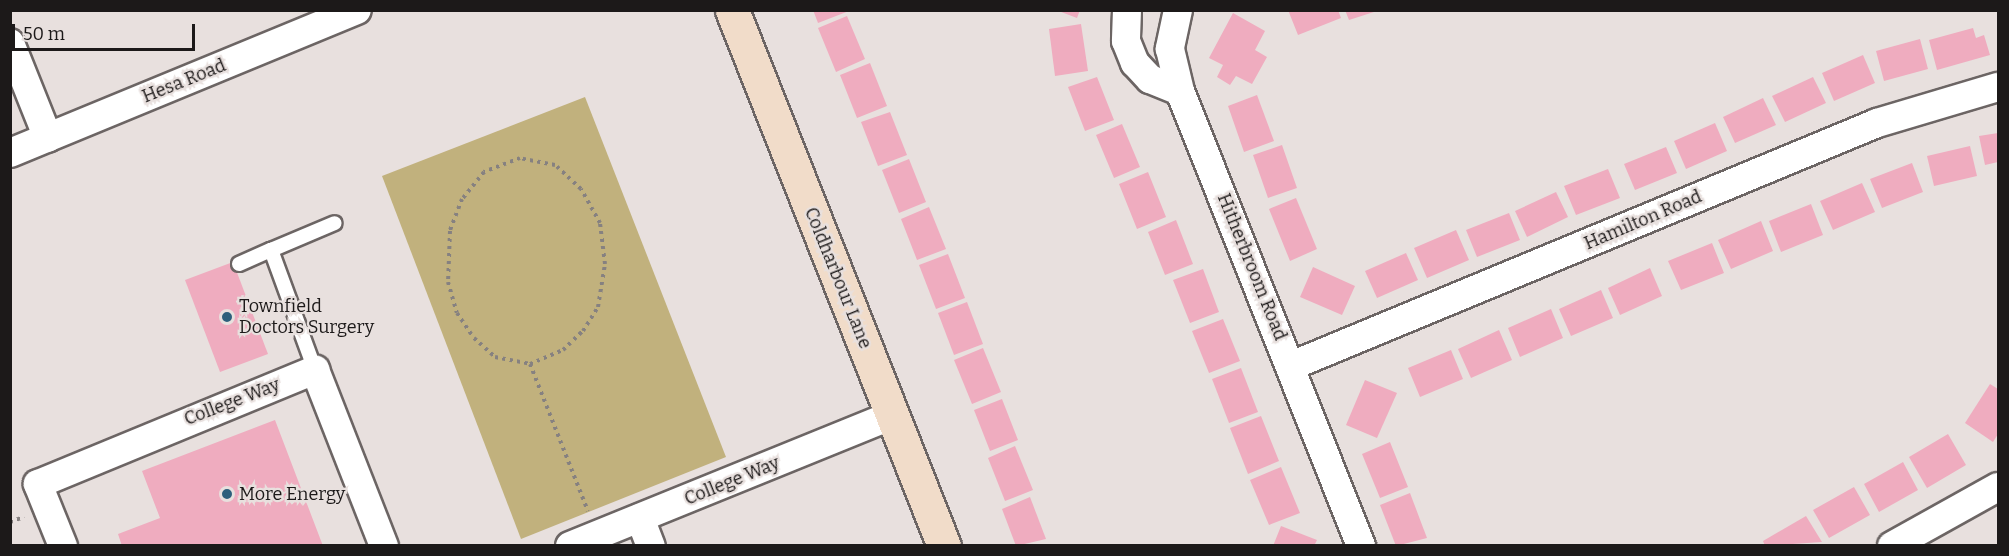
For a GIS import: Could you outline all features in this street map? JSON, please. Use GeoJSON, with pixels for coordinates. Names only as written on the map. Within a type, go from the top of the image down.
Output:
{"type":"FeatureCollection","features":[{"type":"Feature","properties":{"kind":"street","name":"Hesa Road"},"geometry":{"type":"LineString","coordinates":[[10,153],[357,10]]}},
{"type":"Feature","properties":{"kind":"street","name":"Coldharbour Lane"},"geometry":{"type":"LineString","coordinates":[[732,10],[944,546]]}},
{"type":"Feature","properties":{"kind":"street"},"geometry":{"type":"LineString","coordinates":[[1127,10],[1126,41],[1135,63],[1150,79],[1180,92]]}},
{"type":"Feature","properties":{"kind":"street","name":"Hitherbroom Road"},"geometry":{"type":"LineString","coordinates":[[1178,10],[1170,49],[1180,92],[1292,366],[1361,546]]}},
{"type":"Feature","properties":{"kind":"street"},"geometry":{"type":"LineString","coordinates":[[10,43],[48,138]]}},
{"type":"Feature","properties":{"kind":"street","name":"Hamilton Road"},"geometry":{"type":"LineString","coordinates":[[1292,366],[1859,130],[1998,87]]}},
{"type":"Feature","properties":{"kind":"street"},"geometry":{"type":"LineString","coordinates":[[315,370],[384,546]]}},
{"type":"Feature","properties":{"kind":"street","name":"College Way"},"geometry":{"type":"LineString","coordinates":[[63,546],[38,484],[315,370]]}},
{"type":"Feature","properties":{"kind":"street","name":"College Way"},"geometry":{"type":"LineString","coordinates":[[570,546],[893,415]]}},
{"type":"Feature","properties":{"kind":"street"},"geometry":{"type":"LineString","coordinates":[[1892,546],[1998,487]]}},
{"type":"Feature","properties":{"kind":"street"},"geometry":{"type":"LineString","coordinates":[[640,518],[651,546]]}},
{"type":"Feature","properties":{"kind":"lane"},"geometry":{"type":"LineString","coordinates":[[239,264],[335,223]]}},
{"type":"Feature","properties":{"kind":"lane"},"geometry":{"type":"LineString","coordinates":[[271,250],[315,370]]}},
{"type":"Feature","properties":{"kind":"path"},"geometry":{"type":"LineString","coordinates":[[520,158],[555,165],[581,189],[600,223],[605,264],[598,307],[583,331],[563,350],[530,364],[495,357],[474,338],[451,298],[447,265],[450,231],[472,183],[495,165],[520,158]]}},
{"type":"Feature","properties":{"kind":"path"},"geometry":{"type":"LineString","coordinates":[[530,364],[590,514],[595,512],[603,533]]}},
{"type":"Feature","properties":{"kind":"shaded area"},"geometry":{"type":"Polygon","coordinates":[[[585,97],[726,457],[521,539],[382,176],[585,97]]]}},
{"type":"Feature","properties":{"kind":"building"},"geometry":{"type":"Polygon","coordinates":[[[813,10],[849,10],[849,11],[818,23],[813,10]]]}},
{"type":"Feature","properties":{"kind":"building"},"geometry":{"type":"Polygon","coordinates":[[[1056,10],[1080,10],[1077,18],[1056,10]]]}},
{"type":"Feature","properties":{"kind":"building"},"geometry":{"type":"Polygon","coordinates":[[[1288,10],[1338,10],[1341,18],[1298,35],[1288,10]]]}},
{"type":"Feature","properties":{"kind":"building"},"geometry":{"type":"Polygon","coordinates":[[[1345,10],[1377,10],[1377,11],[1349,20],[1345,10]]]}},
{"type":"Feature","properties":{"kind":"building"},"geometry":{"type":"Polygon","coordinates":[[[1233,13],[1265,31],[1255,50],[1267,57],[1252,84],[1236,76],[1230,85],[1217,77],[1223,65],[1209,58],[1233,13]]]}},
{"type":"Feature","properties":{"kind":"building"},"geometry":{"type":"Polygon","coordinates":[[[847,16],[865,59],[836,72],[818,28],[847,16]]]}},
{"type":"Feature","properties":{"kind":"building"},"geometry":{"type":"Polygon","coordinates":[[[1081,24],[1088,71],[1055,76],[1049,29],[1081,24]]]}},
{"type":"Feature","properties":{"kind":"building"},"geometry":{"type":"Polygon","coordinates":[[[1973,28],[1976,38],[1984,35],[1990,55],[1937,70],[1929,40],[1973,28]]]}},
{"type":"Feature","properties":{"kind":"building"},"geometry":{"type":"Polygon","coordinates":[[[1920,39],[1928,69],[1884,81],[1876,51],[1920,39]]]}},
{"type":"Feature","properties":{"kind":"building"},"geometry":{"type":"Polygon","coordinates":[[[1863,55],[1875,83],[1834,101],[1822,73],[1863,55]]]}},
{"type":"Feature","properties":{"kind":"building"},"geometry":{"type":"Polygon","coordinates":[[[870,63],[887,106],[857,118],[840,75],[870,63]]]}},
{"type":"Feature","properties":{"kind":"building"},"geometry":{"type":"Polygon","coordinates":[[[1097,77],[1114,120],[1085,131],[1068,87],[1097,77]]]}},
{"type":"Feature","properties":{"kind":"building"},"geometry":{"type":"Polygon","coordinates":[[[1813,77],[1826,103],[1785,122],[1772,96],[1813,77]]]}},
{"type":"Feature","properties":{"kind":"building"},"geometry":{"type":"Polygon","coordinates":[[[1257,95],[1274,141],[1244,152],[1228,106],[1257,95]]]}},
{"type":"Feature","properties":{"kind":"building"},"geometry":{"type":"Polygon","coordinates":[[[1763,98],[1776,125],[1735,143],[1723,117],[1763,98]]]}},
{"type":"Feature","properties":{"kind":"building"},"geometry":{"type":"Polygon","coordinates":[[[890,112],[907,155],[878,166],[861,122],[890,112]]]}},
{"type":"Feature","properties":{"kind":"building"},"geometry":{"type":"Polygon","coordinates":[[[1715,123],[1727,151],[1686,169],[1674,141],[1715,123]]]}},
{"type":"Feature","properties":{"kind":"building"},"geometry":{"type":"Polygon","coordinates":[[[1122,124],[1140,167],[1114,178],[1096,135],[1122,124]]]}},
{"type":"Feature","properties":{"kind":"building"},"geometry":{"type":"Polygon","coordinates":[[[1998,133],[1998,162],[1985,165],[1979,136],[1998,133]]]}},
{"type":"Feature","properties":{"kind":"building"},"geometry":{"type":"Polygon","coordinates":[[[1282,145],[1297,188],[1268,198],[1253,155],[1282,145]]]}},
{"type":"Feature","properties":{"kind":"building"},"geometry":{"type":"Polygon","coordinates":[[[1970,146],[1977,176],[1934,186],[1927,156],[1970,146]]]}},
{"type":"Feature","properties":{"kind":"building"},"geometry":{"type":"Polygon","coordinates":[[[1666,147],[1677,173],[1635,190],[1624,164],[1666,147]]]}},
{"type":"Feature","properties":{"kind":"building"},"geometry":{"type":"Polygon","coordinates":[[[909,159],[926,202],[899,213],[882,170],[909,159]]]}},
{"type":"Feature","properties":{"kind":"building"},"geometry":{"type":"Polygon","coordinates":[[[1912,163],[1923,192],[1882,208],[1870,179],[1912,163]]]}},
{"type":"Feature","properties":{"kind":"building"},"geometry":{"type":"Polygon","coordinates":[[[1608,169],[1620,198],[1576,215],[1564,186],[1608,169]]]}},
{"type":"Feature","properties":{"kind":"building"},"geometry":{"type":"Polygon","coordinates":[[[1148,172],[1166,217],[1137,229],[1119,184],[1148,172]]]}},
{"type":"Feature","properties":{"kind":"building"},"geometry":{"type":"Polygon","coordinates":[[[1862,183],[1875,212],[1833,230],[1820,201],[1862,183]]]}},
{"type":"Feature","properties":{"kind":"building"},"geometry":{"type":"Polygon","coordinates":[[[1556,192],[1568,217],[1527,237],[1515,211],[1556,192]]]}},
{"type":"Feature","properties":{"kind":"building"},"geometry":{"type":"Polygon","coordinates":[[[1296,198],[1317,249],[1290,261],[1269,209],[1296,198]]]}},
{"type":"Feature","properties":{"kind":"building"},"geometry":{"type":"Polygon","coordinates":[[[1811,204],[1823,235],[1781,252],[1769,221],[1811,204]]]}},
{"type":"Feature","properties":{"kind":"building"},"geometry":{"type":"Polygon","coordinates":[[[929,207],[946,249],[917,260],[901,219],[929,207]]]}},
{"type":"Feature","properties":{"kind":"building"},"geometry":{"type":"Polygon","coordinates":[[[1509,213],[1520,240],[1477,257],[1466,230],[1509,213]]]}},
{"type":"Feature","properties":{"kind":"building"},"geometry":{"type":"Polygon","coordinates":[[[1176,220],[1193,264],[1165,275],[1148,232],[1176,220]]]}},
{"type":"Feature","properties":{"kind":"building"},"geometry":{"type":"Polygon","coordinates":[[[1761,221],[1773,251],[1731,269],[1718,240],[1761,221]]]}},
{"type":"Feature","properties":{"kind":"building"},"geometry":{"type":"Polygon","coordinates":[[[1456,230],[1469,260],[1427,278],[1414,248],[1456,230]]]}},
{"type":"Feature","properties":{"kind":"building"},"geometry":{"type":"Polygon","coordinates":[[[1712,243],[1724,273],[1681,290],[1668,261],[1712,243]]]}},
{"type":"Feature","properties":{"kind":"building"},"geometry":{"type":"Polygon","coordinates":[[[1406,253],[1418,280],[1377,298],[1365,271],[1406,253]]]}},
{"type":"Feature","properties":{"kind":"building"},"geometry":{"type":"Polygon","coordinates":[[[948,254],[965,298],[936,309],[919,265],[948,254]]]}},
{"type":"Feature","properties":{"kind":"building","name":"Townfield Doctors Surgery"},"geometry":{"type":"Polygon","coordinates":[[[233,262],[268,354],[220,372],[185,280],[233,262]]]}},
{"type":"Feature","properties":{"kind":"building"},"geometry":{"type":"Polygon","coordinates":[[[1313,267],[1355,286],[1342,315],[1300,297],[1313,267]]]}},
{"type":"Feature","properties":{"kind":"building"},"geometry":{"type":"Polygon","coordinates":[[[1650,268],[1662,296],[1620,315],[1608,288],[1650,268]]]}},
{"type":"Feature","properties":{"kind":"building"},"geometry":{"type":"Polygon","coordinates":[[[1203,269],[1219,312],[1190,323],[1173,280],[1203,269]]]}},
{"type":"Feature","properties":{"kind":"building"},"geometry":{"type":"Polygon","coordinates":[[[1601,290],[1613,318],[1571,336],[1559,309],[1601,290]]]}},
{"type":"Feature","properties":{"kind":"building"},"geometry":{"type":"Polygon","coordinates":[[[967,302],[983,344],[954,355],[938,313],[967,302]]]}},
{"type":"Feature","properties":{"kind":"building"},"geometry":{"type":"Polygon","coordinates":[[[1551,309],[1563,338],[1520,357],[1508,328],[1551,309]]]}},
{"type":"Feature","properties":{"kind":"building"},"geometry":{"type":"Polygon","coordinates":[[[1223,319],[1240,361],[1209,373],[1192,331],[1223,319]]]}},
{"type":"Feature","properties":{"kind":"building"},"geometry":{"type":"Polygon","coordinates":[[[1499,330],[1512,360],[1471,378],[1458,349],[1499,330]]]}},
{"type":"Feature","properties":{"kind":"building"},"geometry":{"type":"Polygon","coordinates":[[[983,348],[1001,392],[972,404],[954,360],[983,348]]]}},
{"type":"Feature","properties":{"kind":"building"},"geometry":{"type":"Polygon","coordinates":[[[1451,350],[1463,379],[1420,397],[1408,368],[1451,350]]]}},
{"type":"Feature","properties":{"kind":"building"},"geometry":{"type":"Polygon","coordinates":[[[1241,368],[1258,412],[1229,423],[1212,379],[1241,368]]]}},
{"type":"Feature","properties":{"kind":"building"},"geometry":{"type":"Polygon","coordinates":[[[1365,380],[1397,393],[1377,438],[1346,425],[1365,380]]]}},
{"type":"Feature","properties":{"kind":"building"},"geometry":{"type":"Polygon","coordinates":[[[1990,384],[1998,389],[1998,434],[1993,442],[1965,423],[1990,384]]]}},
{"type":"Feature","properties":{"kind":"building"},"geometry":{"type":"Polygon","coordinates":[[[1002,399],[1018,440],[990,451],[974,410],[1002,399]]]}},
{"type":"Feature","properties":{"kind":"building"},"geometry":{"type":"Polygon","coordinates":[[[1261,416],[1279,461],[1248,474],[1230,428],[1261,416]]]}},
{"type":"Feature","properties":{"kind":"building","name":"More Energy"},"geometry":{"type":"Polygon","coordinates":[[[275,420],[323,546],[122,546],[118,534],[160,518],[142,471],[275,420]]]}},
{"type":"Feature","properties":{"kind":"building"},"geometry":{"type":"Polygon","coordinates":[[[1948,434],[1966,465],[1927,488],[1909,457],[1948,434]]]}},
{"type":"Feature","properties":{"kind":"building"},"geometry":{"type":"Polygon","coordinates":[[[1390,442],[1408,487],[1380,498],[1362,454],[1390,442]]]}},
{"type":"Feature","properties":{"kind":"building"},"geometry":{"type":"Polygon","coordinates":[[[1015,446],[1033,490],[1005,501],[988,458],[1015,446]]]}},
{"type":"Feature","properties":{"kind":"building"},"geometry":{"type":"Polygon","coordinates":[[[1903,462],[1918,490],[1879,512],[1864,484],[1903,462]]]}},
{"type":"Feature","properties":{"kind":"building"},"geometry":{"type":"Polygon","coordinates":[[[1281,467],[1300,513],[1269,525],[1250,480],[1281,467]]]}},
{"type":"Feature","properties":{"kind":"building"},"geometry":{"type":"Polygon","coordinates":[[[1854,487],[1870,515],[1829,538],[1813,510],[1854,487]]]}},
{"type":"Feature","properties":{"kind":"building"},"geometry":{"type":"Polygon","coordinates":[[[1410,493],[1427,538],[1396,546],[1380,505],[1410,493]]]}},
{"type":"Feature","properties":{"kind":"building"},"geometry":{"type":"Polygon","coordinates":[[[1030,497],[1046,539],[1016,546],[1002,509],[1030,497]]]}},
{"type":"Feature","properties":{"kind":"building"},"geometry":{"type":"Polygon","coordinates":[[[1806,516],[1822,542],[1765,546],[1763,541],[1806,516]]]}},
{"type":"Feature","properties":{"kind":"building"},"geometry":{"type":"Polygon","coordinates":[[[1281,526],[1317,540],[1314,546],[1273,546],[1281,526]]]}},
{"type":"Feature","properties":{"kind":"place","name":"Townfield Doctors Surgery"},"geometry":{"type":"Point","coordinates":[227,317]}},
{"type":"Feature","properties":{"kind":"place","name":"More Energy"},"geometry":{"type":"Point","coordinates":[227,494]}}]}
